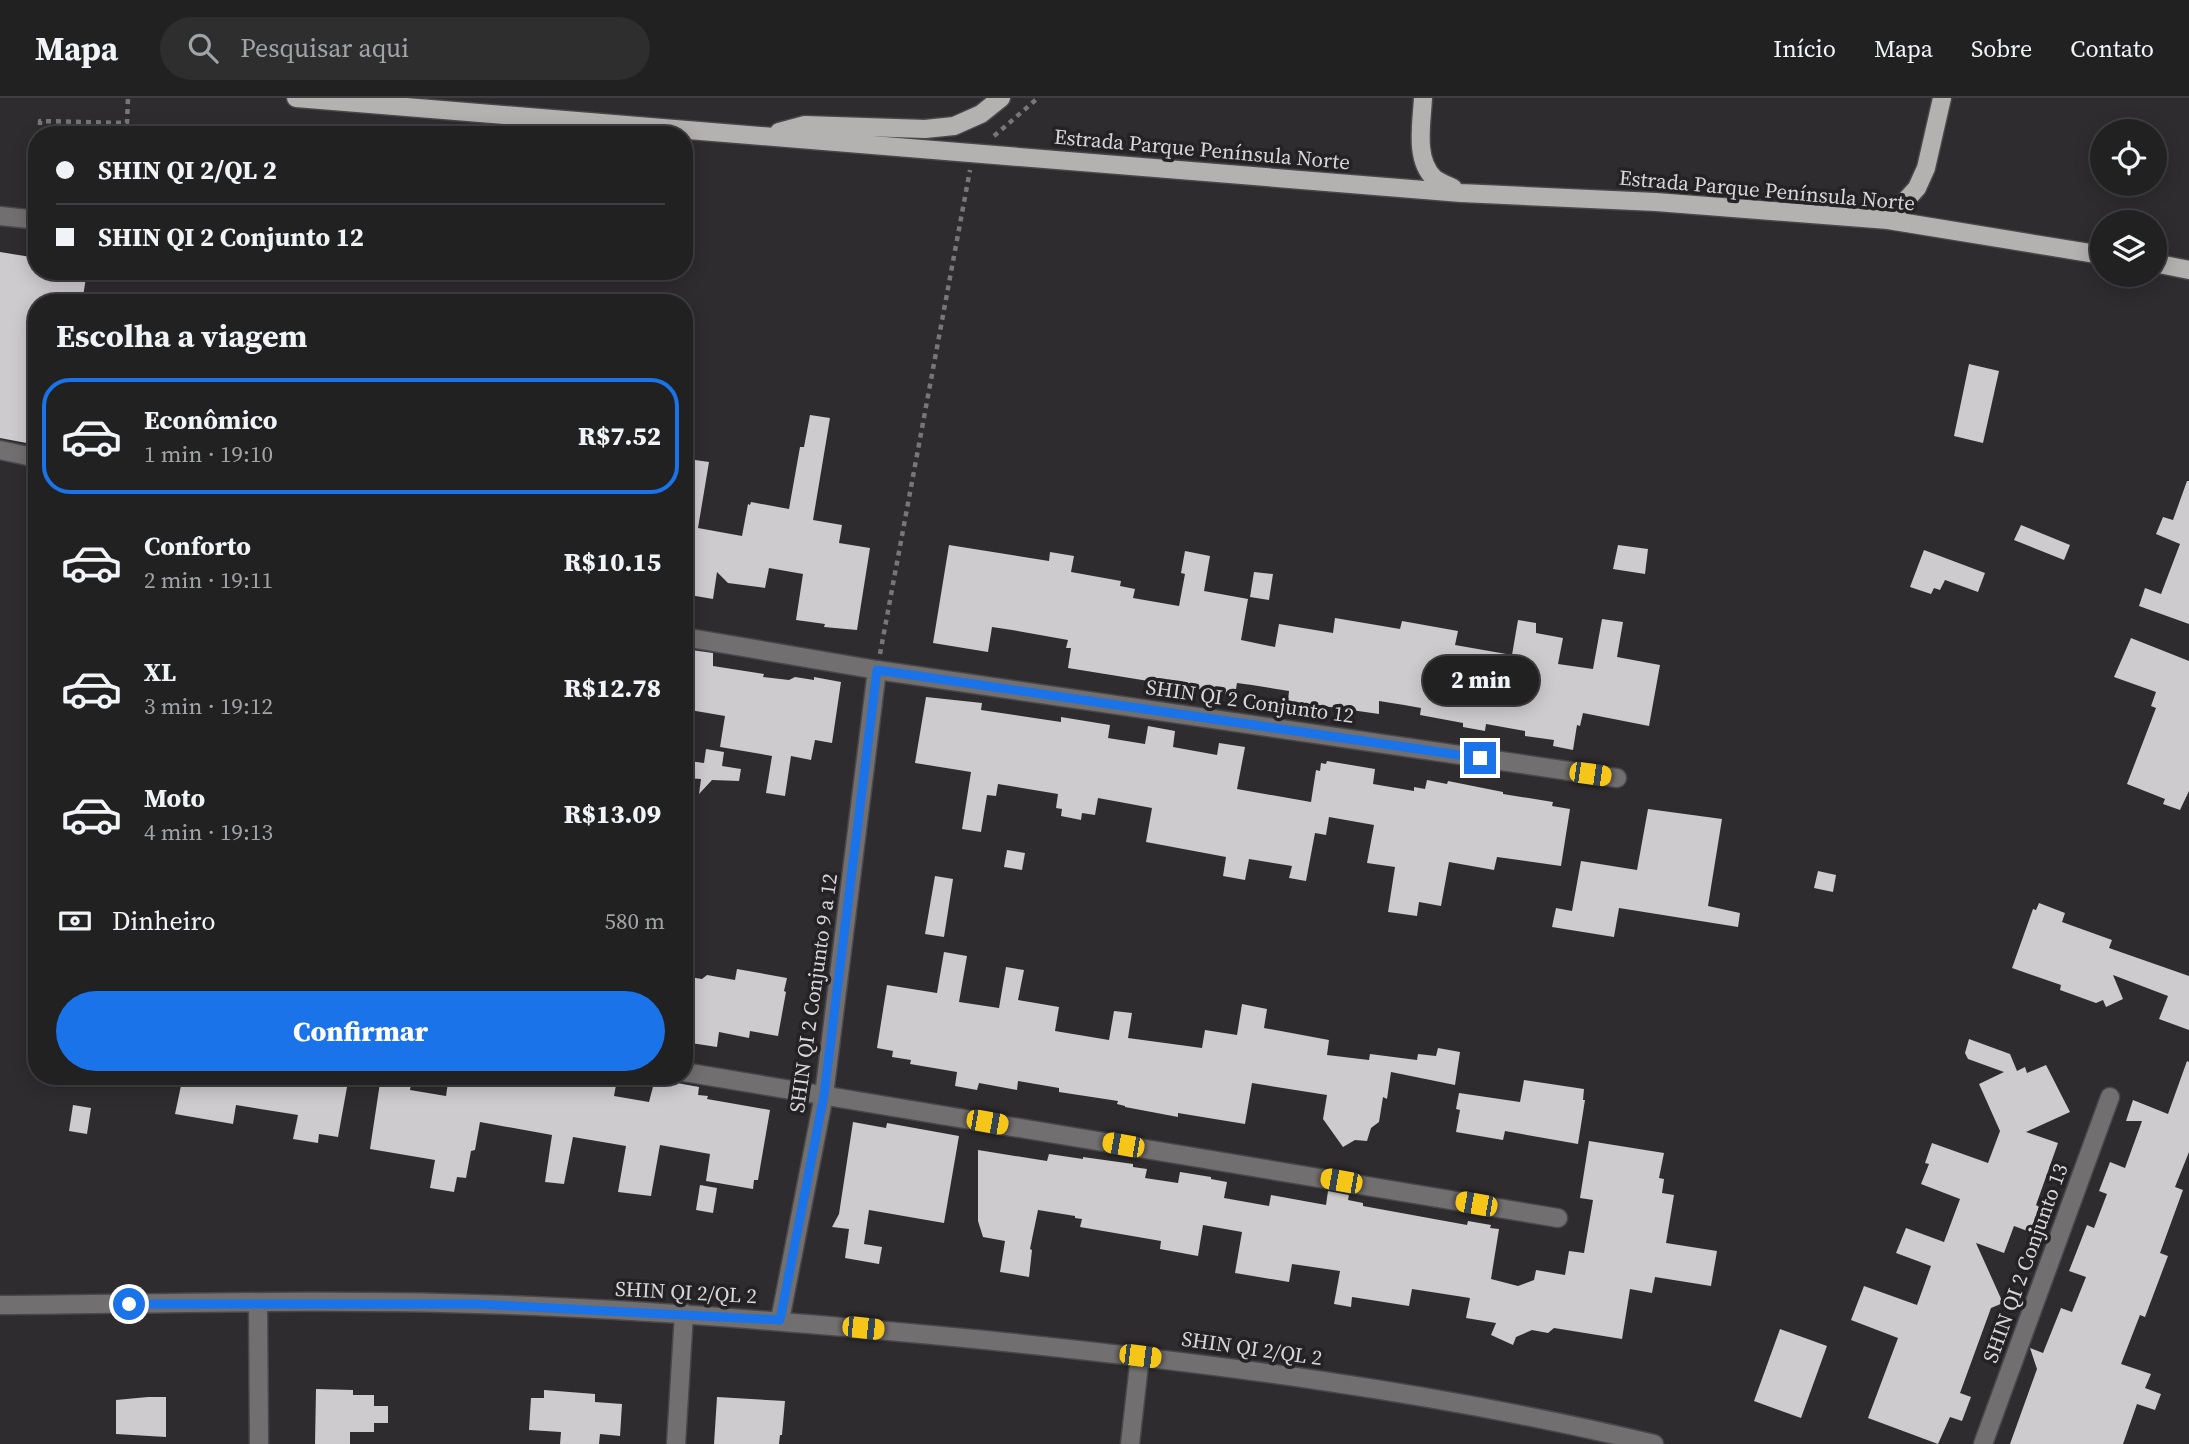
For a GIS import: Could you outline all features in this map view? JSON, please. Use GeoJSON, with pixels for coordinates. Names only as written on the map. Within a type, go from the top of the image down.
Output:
{"type":"FeatureCollection","features":[{"type":"Feature","properties":{"kind":"main road","name":"Estrada Parque Península Norte"},"geometry":{"type":"LineString","coordinates":[[296,98],[643,126]]}},
{"type":"Feature","properties":{"kind":"main road"},"geometry":{"type":"LineString","coordinates":[[762,136],[805,125],[925,130],[954,126],[981,114],[1002,98]]}},
{"type":"Feature","properties":{"kind":"main road"},"geometry":{"type":"LineString","coordinates":[[1423,98],[1421,150],[1426,168],[1434,179],[1461,192]]}},
{"type":"Feature","properties":{"kind":"main road"},"geometry":{"type":"LineString","coordinates":[[1888,220],[1906,202],[1922,178],[1942,98]]}},
{"type":"Feature","properties":{"kind":"main road","name":"Estrada Parque Península Norte"},"geometry":{"type":"LineString","coordinates":[[693,130],[1461,192],[1656,202],[1888,220],[2090,253]]}},
{"type":"Feature","properties":{"kind":"main road"},"geometry":{"type":"LineString","coordinates":[[2167,266],[2189,270]]}},
{"type":"Feature","properties":{"kind":"street"},"geometry":{"type":"LineString","coordinates":[[0,216],[28,219]]}},
{"type":"Feature","properties":{"kind":"street"},"geometry":{"type":"LineString","coordinates":[[0,450],[28,456]]}},
{"type":"Feature","properties":{"kind":"street","name":"SHIN QI 2 Conjunto 12"},"geometry":{"type":"LineString","coordinates":[[693,639],[877,670],[1617,778]]}},
{"type":"Feature","properties":{"kind":"street","name":"SHIN QI 2 Conjunto 9 a 12"},"geometry":{"type":"LineString","coordinates":[[780,1320],[824,1095],[877,670]]}},
{"type":"Feature","properties":{"kind":"street"},"geometry":{"type":"LineString","coordinates":[[693,1073],[1558,1218]]}},
{"type":"Feature","properties":{"kind":"street","name":"SHIN QI 2 Conjunto 13"},"geometry":{"type":"LineString","coordinates":[[1983,1444],[2110,1097]]}},
{"type":"Feature","properties":{"kind":"street"},"geometry":{"type":"LineString","coordinates":[[258,1303],[259,1444]]}},
{"type":"Feature","properties":{"kind":"street","name":"SHIN QI 2/QL 2"},"geometry":{"type":"LineString","coordinates":[[0,1305],[475,1304],[780,1320],[1140,1356],[1369,1388],[1598,1437],[1654,1444]]}},
{"type":"Feature","properties":{"kind":"street"},"geometry":{"type":"LineString","coordinates":[[676,1444],[684,1313]]}},
{"type":"Feature","properties":{"kind":"street"},"geometry":{"type":"LineString","coordinates":[[1130,1444],[1140,1356]]}},
{"type":"Feature","properties":{"kind":"path"},"geometry":{"type":"LineString","coordinates":[[40,126],[40,121],[127,123],[128,98]]}},
{"type":"Feature","properties":{"kind":"path"},"geometry":{"type":"LineString","coordinates":[[877,670],[973,153],[1038,98]]}},
{"type":"Feature","properties":{"kind":"building"},"geometry":{"type":"Polygon","coordinates":[[[0,252],[28,257],[28,280],[86,280],[83,294],[28,294],[28,443],[0,438],[0,252]]]}},
{"type":"Feature","properties":{"kind":"building"},"geometry":{"type":"Polygon","coordinates":[[[1969,364],[1999,371],[1983,443],[1954,436],[1969,364]]]}},
{"type":"Feature","properties":{"kind":"building"},"geometry":{"type":"Polygon","coordinates":[[[810,415],[830,418],[813,520],[842,525],[839,543],[870,548],[857,630],[824,627],[825,624],[796,620],[803,574],[769,568],[765,588],[728,583],[717,572],[713,599],[693,596],[693,460],[709,462],[698,528],[742,536],[748,504],[751,502],[789,509],[800,447],[804,447],[810,415]]]}},
{"type":"Feature","properties":{"kind":"building"},"geometry":{"type":"Polygon","coordinates":[[[2187,481],[2189,624],[2139,606],[2145,588],[2161,594],[2180,544],[2156,534],[2163,517],[2173,520],[2187,481]]]}},
{"type":"Feature","properties":{"kind":"building"},"geometry":{"type":"Polygon","coordinates":[[[2021,525],[2070,545],[2064,560],[2014,540],[2021,525]]]}},
{"type":"Feature","properties":{"kind":"building"},"geometry":{"type":"Polygon","coordinates":[[[949,545],[1049,561],[1050,552],[1074,556],[1071,572],[1121,581],[1120,586],[1135,589],[1133,598],[1179,606],[1185,574],[1181,573],[1185,551],[1210,556],[1204,591],[1248,599],[1241,640],[1275,647],[1279,624],[1333,633],[1335,618],[1400,629],[1402,621],[1458,631],[1455,645],[1512,655],[1518,620],[1536,623],[1536,633],[1563,638],[1558,664],[1593,669],[1602,619],[1623,622],[1617,657],[1660,665],[1649,726],[1583,713],[1580,726],[1577,725],[1573,750],[1553,746],[1554,740],[1525,736],[1525,731],[1486,724],[1485,731],[1463,727],[1463,723],[1420,715],[1421,708],[1404,705],[1379,701],[1379,714],[1288,701],[1289,691],[1252,685],[1237,683],[1235,695],[1068,668],[1071,648],[1066,648],[1068,640],[1012,630],[992,627],[988,652],[933,643],[949,545]]]}},
{"type":"Feature","properties":{"kind":"building"},"geometry":{"type":"Polygon","coordinates":[[[1618,545],[1648,549],[1645,574],[1613,569],[1618,545]]]}},
{"type":"Feature","properties":{"kind":"building"},"geometry":{"type":"Polygon","coordinates":[[[1924,550],[1985,573],[1978,592],[1945,580],[1940,590],[1934,588],[1931,594],[1910,587],[1924,550]]]}},
{"type":"Feature","properties":{"kind":"building"},"geometry":{"type":"Polygon","coordinates":[[[1254,572],[1273,574],[1269,600],[1250,597],[1254,572]]]}},
{"type":"Feature","properties":{"kind":"building"},"geometry":{"type":"Polygon","coordinates":[[[2131,638],[2189,661],[2189,791],[2180,810],[2163,804],[2165,799],[2127,784],[2156,708],[2151,706],[2156,692],[2114,677],[2131,638]]]}},
{"type":"Feature","properties":{"kind":"building"},"geometry":{"type":"Polygon","coordinates":[[[693,650],[713,653],[713,666],[764,674],[763,677],[814,680],[814,677],[841,682],[832,743],[815,740],[811,760],[791,756],[785,796],[766,793],[772,756],[720,747],[725,716],[693,711],[693,650]]]}},
{"type":"Feature","properties":{"kind":"building"},"geometry":{"type":"Polygon","coordinates":[[[926,697],[982,703],[981,710],[1061,722],[1061,717],[1110,725],[1108,738],[1145,744],[1148,726],[1175,731],[1173,747],[1217,755],[1219,743],[1245,747],[1237,789],[1311,802],[1316,770],[1320,771],[1321,763],[1326,764],[1327,761],[1375,769],[1373,784],[1414,791],[1414,787],[1425,789],[1427,780],[1447,784],[1448,781],[1553,802],[1552,806],[1570,809],[1561,866],[1497,857],[1494,870],[1449,862],[1441,906],[1419,902],[1417,916],[1388,912],[1395,867],[1367,863],[1374,825],[1329,817],[1326,835],[1315,833],[1306,881],[1289,878],[1292,866],[1249,859],[1245,880],[1223,876],[1226,857],[1146,842],[1152,808],[1098,798],[1095,815],[1082,813],[1081,820],[1061,816],[1062,809],[1056,808],[1058,794],[998,784],[996,796],[987,795],[981,832],[962,829],[971,772],[915,763],[926,697]]]}},
{"type":"Feature","properties":{"kind":"building"},"geometry":{"type":"Polygon","coordinates":[[[706,749],[724,752],[722,766],[741,769],[739,781],[712,780],[699,794],[701,779],[693,778],[693,762],[704,763],[706,749]]]}},
{"type":"Feature","properties":{"kind":"building"},"geometry":{"type":"Polygon","coordinates":[[[1648,809],[1722,819],[1708,906],[1740,913],[1738,927],[1619,908],[1614,937],[1552,927],[1556,908],[1572,911],[1581,861],[1637,870],[1648,809]]]}},
{"type":"Feature","properties":{"kind":"building"},"geometry":{"type":"Polygon","coordinates":[[[1007,850],[1025,853],[1022,870],[1004,867],[1007,850]]]}},
{"type":"Feature","properties":{"kind":"building"},"geometry":{"type":"Polygon","coordinates":[[[1818,871],[1836,875],[1833,892],[1814,888],[1818,871]]]}},
{"type":"Feature","properties":{"kind":"building"},"geometry":{"type":"Polygon","coordinates":[[[935,876],[953,879],[944,937],[925,934],[935,876]]]}},
{"type":"Feature","properties":{"kind":"building"},"geometry":{"type":"Polygon","coordinates":[[[2039,903],[2065,913],[2062,922],[2112,940],[2109,948],[2189,976],[2189,1030],[2159,1019],[2168,996],[2113,975],[2123,999],[2106,1007],[2103,1000],[2096,1003],[2060,990],[2061,985],[2012,968],[2033,909],[2036,910],[2039,903]]]}},
{"type":"Feature","properties":{"kind":"building"},"geometry":{"type":"Polygon","coordinates":[[[944,952],[967,956],[959,1002],[999,1008],[1006,967],[1024,970],[1018,1000],[1059,1007],[1055,1031],[1109,1040],[1114,1011],[1132,1013],[1128,1038],[1202,1048],[1205,1030],[1237,1035],[1242,1004],[1267,1009],[1264,1028],[1329,1040],[1327,1055],[1369,1060],[1370,1054],[1417,1060],[1418,1054],[1436,1056],[1438,1048],[1460,1052],[1455,1085],[1391,1072],[1387,1099],[1383,1097],[1379,1122],[1371,1128],[1367,1141],[1355,1140],[1343,1147],[1323,1119],[1327,1095],[1252,1083],[1245,1124],[1178,1113],[1178,1117],[1125,1107],[1117,1104],[1118,1101],[1059,1092],[1059,1088],[1018,1081],[1017,1090],[979,1083],[977,1090],[955,1086],[957,1072],[910,1064],[911,1060],[892,1057],[893,1051],[877,1048],[887,985],[937,993],[944,952]]]}},
{"type":"Feature","properties":{"kind":"building"},"geometry":{"type":"Polygon","coordinates":[[[737,969],[787,978],[778,1036],[750,1031],[749,1038],[719,1032],[717,1047],[693,1043],[693,978],[702,979],[707,975],[735,980],[737,969]]]}},
{"type":"Feature","properties":{"kind":"building"},"geometry":{"type":"Polygon","coordinates":[[[1969,1039],[2010,1054],[2017,1071],[2025,1067],[2027,1073],[2046,1065],[2070,1112],[2026,1132],[2058,1143],[2036,1205],[2039,1207],[2030,1232],[2014,1226],[2004,1253],[1976,1243],[2003,1303],[1991,1308],[1960,1393],[1971,1397],[1962,1421],[1950,1417],[1938,1444],[1868,1418],[1898,1338],[1851,1320],[1864,1286],[1917,1305],[1931,1266],[1896,1253],[1906,1228],[1944,1242],[1960,1199],[1921,1184],[1929,1164],[1925,1163],[1932,1143],[1988,1163],[2000,1131],[1979,1084],[2004,1072],[1968,1059],[1965,1053],[1969,1039]]]}},
{"type":"Feature","properties":{"kind":"building"},"geometry":{"type":"Polygon","coordinates":[[[2187,1061],[2189,1152],[2175,1187],[2183,1190],[2160,1253],[2168,1256],[2145,1317],[2140,1315],[2121,1364],[2151,1374],[2145,1388],[2161,1394],[2155,1410],[2137,1404],[2123,1444],[2010,1444],[2037,1369],[2030,1348],[2043,1353],[2061,1308],[2072,1312],[2086,1277],[2069,1271],[2087,1225],[2094,1228],[2107,1194],[2099,1191],[2110,1162],[2125,1168],[2142,1121],[2126,1121],[2133,1100],[2168,1114],[2187,1061]]]}},
{"type":"Feature","properties":{"kind":"building"},"geometry":{"type":"Polygon","coordinates":[[[1524,1080],[1584,1089],[1585,1100],[1578,1144],[1505,1131],[1503,1140],[1456,1132],[1460,1110],[1456,1109],[1459,1093],[1520,1102],[1524,1080]]]}},
{"type":"Feature","properties":{"kind":"building"},"geometry":{"type":"Polygon","coordinates":[[[181,1085],[347,1085],[338,1137],[319,1134],[318,1143],[293,1139],[298,1115],[236,1105],[233,1124],[175,1114],[181,1085]]]}},
{"type":"Feature","properties":{"kind":"building"},"geometry":{"type":"Polygon","coordinates":[[[380,1085],[411,1085],[410,1090],[446,1096],[448,1085],[616,1085],[614,1096],[649,1102],[653,1085],[688,1085],[699,1087],[698,1095],[708,1096],[707,1099],[770,1110],[758,1180],[754,1180],[753,1189],[706,1181],[710,1154],[660,1145],[651,1196],[618,1192],[626,1146],[573,1137],[564,1184],[545,1182],[552,1135],[480,1122],[466,1178],[457,1177],[454,1192],[430,1188],[435,1160],[370,1149],[380,1085]]]}},
{"type":"Feature","properties":{"kind":"building"},"geometry":{"type":"Polygon","coordinates":[[[73,1105],[91,1108],[87,1134],[69,1131],[73,1105]]]}},
{"type":"Feature","properties":{"kind":"building"},"geometry":{"type":"Polygon","coordinates":[[[853,1122],[886,1128],[887,1123],[959,1136],[944,1223],[869,1210],[864,1244],[882,1247],[879,1264],[845,1258],[849,1229],[832,1227],[839,1214],[853,1122]]]}},
{"type":"Feature","properties":{"kind":"building"},"geometry":{"type":"Polygon","coordinates":[[[1589,1141],[1664,1153],[1659,1178],[1664,1179],[1662,1193],[1674,1195],[1666,1243],[1717,1251],[1711,1286],[1655,1277],[1652,1293],[1630,1289],[1622,1339],[1554,1328],[1548,1333],[1532,1330],[1516,1337],[1513,1345],[1491,1335],[1496,1323],[1466,1318],[1470,1298],[1412,1289],[1409,1306],[1352,1297],[1351,1307],[1334,1304],[1340,1271],[1292,1264],[1289,1282],[1235,1273],[1242,1232],[1203,1225],[1198,1256],[1160,1249],[1161,1241],[1080,1227],[1082,1219],[1075,1216],[1038,1210],[1030,1249],[1029,1277],[1000,1272],[1005,1241],[983,1237],[978,1221],[978,1150],[1047,1161],[1049,1154],[1083,1157],[1133,1164],[1133,1167],[1147,1169],[1145,1178],[1178,1183],[1180,1172],[1211,1177],[1227,1182],[1224,1198],[1269,1206],[1271,1195],[1326,1205],[1328,1191],[1349,1195],[1348,1200],[1363,1203],[1363,1206],[1467,1225],[1468,1221],[1491,1225],[1490,1228],[1499,1229],[1491,1279],[1518,1286],[1534,1280],[1536,1270],[1565,1275],[1569,1251],[1584,1253],[1593,1200],[1580,1198],[1589,1141]]]}},
{"type":"Feature","properties":{"kind":"building"},"geometry":{"type":"Polygon","coordinates":[[[700,1185],[717,1188],[713,1213],[696,1210],[700,1185]]]}},
{"type":"Feature","properties":{"kind":"building"},"geometry":{"type":"Polygon","coordinates":[[[1780,1329],[1827,1346],[1801,1418],[1754,1401],[1780,1329]]]}},
{"type":"Feature","properties":{"kind":"building"},"geometry":{"type":"Polygon","coordinates":[[[316,1389],[353,1390],[353,1395],[374,1395],[374,1406],[388,1406],[388,1423],[374,1423],[374,1432],[350,1432],[350,1444],[315,1444],[316,1389]]]}},
{"type":"Feature","properties":{"kind":"building"},"geometry":{"type":"Polygon","coordinates":[[[544,1390],[595,1394],[595,1402],[622,1404],[620,1436],[600,1434],[599,1444],[560,1444],[561,1432],[529,1430],[531,1398],[544,1398],[544,1390]]]}},
{"type":"Feature","properties":{"kind":"building"},"geometry":{"type":"Polygon","coordinates":[[[166,1397],[166,1437],[116,1434],[116,1400],[166,1397]]]}},
{"type":"Feature","properties":{"kind":"building"},"geometry":{"type":"Polygon","coordinates":[[[717,1397],[785,1401],[779,1444],[714,1444],[717,1397]]]}},
{"type":"Feature","properties":{"kind":"route"},"geometry":{"type":"LineString","coordinates":[[129,1304],[475,1304],[780,1320],[824,1095],[877,670],[1480,758]]}}]}
